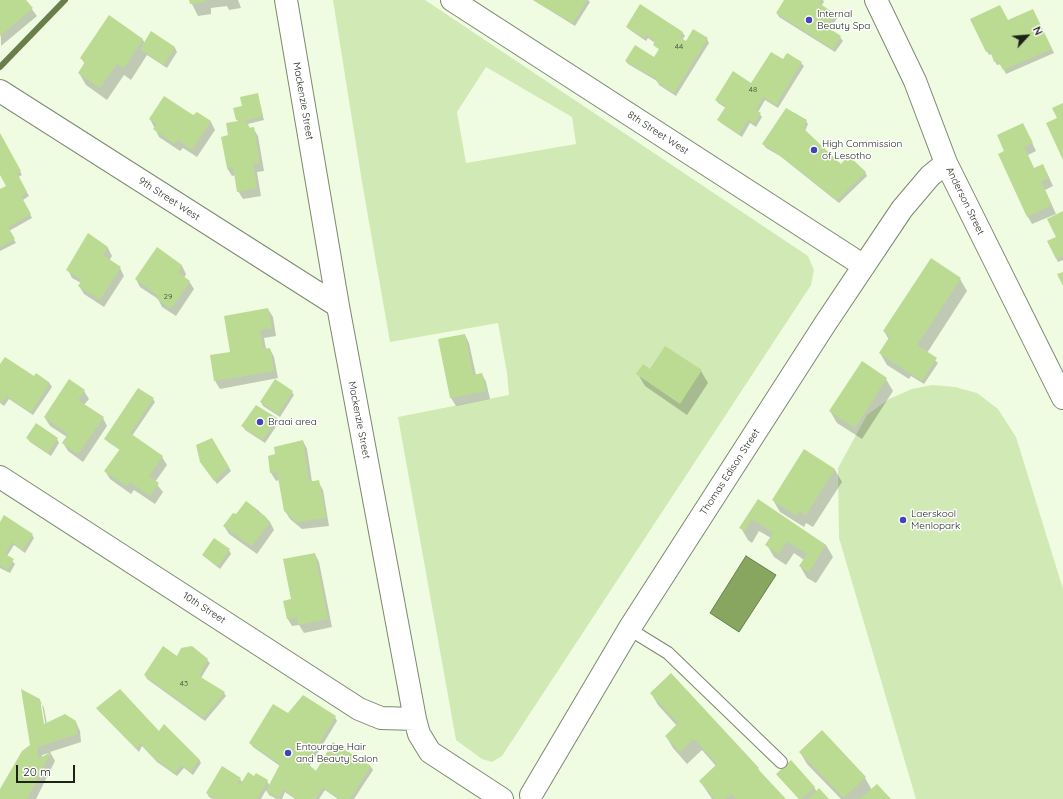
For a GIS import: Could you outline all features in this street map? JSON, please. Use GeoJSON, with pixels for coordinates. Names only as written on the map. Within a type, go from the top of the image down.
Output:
{"type":"FeatureCollection","features":[{"type":"Feature","properties":{"kind":"street","name":"Mackenzie Street"},"geometry":{"type":"LineString","coordinates":[[286,0],[338,306],[419,734],[430,752],[502,799]]}},
{"type":"Feature","properties":{"kind":"street","name":"8th Street West"},"geometry":{"type":"LineString","coordinates":[[452,0],[864,266]]}},
{"type":"Feature","properties":{"kind":"street","name":"Anderson Street"},"geometry":{"type":"LineString","coordinates":[[876,0],[915,81],[946,163],[1063,398]]}},
{"type":"Feature","properties":{"kind":"street","name":"9th Street West"},"geometry":{"type":"LineString","coordinates":[[0,91],[338,306]]}},
{"type":"Feature","properties":{"kind":"street","name":"Thomas Edison Street"},"geometry":{"type":"LineString","coordinates":[[532,797],[629,630],[864,266],[912,197],[930,176],[946,163]]}},
{"type":"Feature","properties":{"kind":"street","name":"10th Street"},"geometry":{"type":"LineString","coordinates":[[0,477],[359,709],[382,718],[415,719]]}},
{"type":"Feature","properties":{"kind":"street"},"geometry":{"type":"LineString","coordinates":[[502,799],[507,795],[519,791],[532,797]]}},
{"type":"Feature","properties":{"kind":"lane"},"geometry":{"type":"LineString","coordinates":[[629,630],[668,653],[781,762]]}},
{"type":"Feature","properties":{"kind":"shaded area"},"geometry":{"type":"Polygon","coordinates":[[[333,0],[425,0],[808,256],[814,270],[811,285],[502,756],[492,762],[482,759],[456,740],[398,417],[509,395],[507,373],[498,323],[390,342],[362,182],[333,0]],[[486,67],[457,112],[466,163],[576,144],[572,117],[486,67]]]}},
{"type":"Feature","properties":{"kind":"shaded area"},"geometry":{"type":"Polygon","coordinates":[[[932,385],[955,387],[977,393],[998,409],[1016,437],[1063,589],[1063,799],[916,799],[839,538],[838,468],[867,415],[889,399],[912,389],[932,385]]]}},
{"type":"Feature","properties":{"kind":"shaded area"},"geometry":{"type":"Polygon","coordinates":[[[746,556],[776,575],[739,632],[710,613],[746,556]]]}},
{"type":"Feature","properties":{"kind":"building"},"geometry":{"type":"Polygon","coordinates":[[[0,0],[26,0],[33,8],[0,36],[0,0]]]}},
{"type":"Feature","properties":{"kind":"building"},"geometry":{"type":"Polygon","coordinates":[[[189,0],[205,0],[205,2],[190,4],[189,0]]]}},
{"type":"Feature","properties":{"kind":"building"},"geometry":{"type":"Polygon","coordinates":[[[533,0],[587,0],[573,23],[533,0]]]}},
{"type":"Feature","properties":{"kind":"building","name":"Internal Beauty Spa"},"geometry":{"type":"Polygon","coordinates":[[[784,0],[821,0],[819,3],[835,14],[827,27],[841,36],[833,49],[776,13],[784,0]]]}},
{"type":"Feature","properties":{"kind":"building"},"geometry":{"type":"Polygon","coordinates":[[[640,4],[683,32],[680,37],[686,41],[693,29],[708,38],[674,93],[656,81],[657,79],[625,61],[635,45],[654,57],[659,49],[653,45],[655,41],[646,35],[644,38],[626,27],[640,4]]]}},
{"type":"Feature","properties":{"kind":"building"},"geometry":{"type":"Polygon","coordinates":[[[1000,5],[1008,20],[1033,9],[1052,49],[1003,70],[998,61],[994,62],[990,50],[986,52],[970,19],[1000,5]]]}},
{"type":"Feature","properties":{"kind":"building"},"geometry":{"type":"Polygon","coordinates":[[[109,15],[143,39],[124,68],[117,64],[100,88],[78,73],[85,62],[80,58],[109,15]]]}},
{"type":"Feature","properties":{"kind":"building"},"geometry":{"type":"Polygon","coordinates":[[[151,31],[175,47],[164,65],[140,49],[151,31]]]}},
{"type":"Feature","properties":{"kind":"building"},"geometry":{"type":"Polygon","coordinates":[[[771,52],[783,59],[787,53],[802,62],[776,105],[763,97],[756,110],[761,113],[754,123],[748,120],[739,134],[717,120],[726,106],[715,100],[733,71],[751,83],[771,52]]]}},
{"type":"Feature","properties":{"kind":"building"},"geometry":{"type":"Polygon","coordinates":[[[258,93],[263,116],[244,121],[244,119],[236,120],[233,108],[242,106],[240,97],[258,93]]]}},
{"type":"Feature","properties":{"kind":"building"},"geometry":{"type":"Polygon","coordinates":[[[164,96],[193,115],[197,112],[211,121],[192,150],[178,140],[175,144],[153,129],[157,124],[149,119],[164,96]]]}},
{"type":"Feature","properties":{"kind":"building"},"geometry":{"type":"Polygon","coordinates":[[[1063,103],[1063,160],[1046,123],[1057,118],[1052,108],[1063,103]]]}},
{"type":"Feature","properties":{"kind":"building","name":"High Commission of Lesotho"},"geometry":{"type":"Polygon","coordinates":[[[786,108],[807,120],[803,128],[841,164],[848,155],[866,172],[837,200],[777,153],[762,144],[786,108]]]}},
{"type":"Feature","properties":{"kind":"building"},"geometry":{"type":"Polygon","coordinates":[[[244,120],[244,122],[247,121],[248,128],[254,127],[260,163],[253,164],[257,188],[237,192],[233,167],[227,168],[221,137],[228,135],[226,123],[244,120]]]}},
{"type":"Feature","properties":{"kind":"building"},"geometry":{"type":"Polygon","coordinates":[[[1023,123],[1033,143],[1024,147],[1034,168],[1043,164],[1049,178],[1041,181],[1052,205],[1027,217],[998,154],[1004,151],[997,135],[1023,123]]]}},
{"type":"Feature","properties":{"kind":"building"},"geometry":{"type":"Polygon","coordinates":[[[0,133],[21,171],[17,173],[27,192],[21,196],[31,214],[8,227],[15,239],[0,247],[0,189],[6,186],[0,175],[0,133]]]}},
{"type":"Feature","properties":{"kind":"building"},"geometry":{"type":"Polygon","coordinates":[[[1063,211],[1063,255],[1056,259],[1047,241],[1056,237],[1047,219],[1063,211]]]}},
{"type":"Feature","properties":{"kind":"building"},"geometry":{"type":"Polygon","coordinates":[[[88,233],[108,247],[103,255],[121,267],[100,300],[78,286],[82,280],[66,270],[88,233]]]}},
{"type":"Feature","properties":{"kind":"building"},"geometry":{"type":"Polygon","coordinates":[[[157,247],[182,265],[178,272],[190,281],[171,309],[157,299],[159,296],[135,279],[157,247]]]}},
{"type":"Feature","properties":{"kind":"building"},"geometry":{"type":"Polygon","coordinates":[[[931,258],[961,278],[917,345],[937,358],[922,381],[879,353],[890,336],[883,331],[931,258]]]}},
{"type":"Feature","properties":{"kind":"building"},"geometry":{"type":"Polygon","coordinates":[[[1063,272],[1063,286],[1057,274],[1063,272]]]}},
{"type":"Feature","properties":{"kind":"building"},"geometry":{"type":"Polygon","coordinates":[[[268,308],[272,328],[260,330],[263,349],[270,348],[274,371],[214,381],[210,355],[230,352],[224,316],[268,308]]]}},
{"type":"Feature","properties":{"kind":"building"},"geometry":{"type":"Polygon","coordinates":[[[465,334],[473,375],[482,373],[486,391],[450,398],[438,339],[465,334]]]}},
{"type":"Feature","properties":{"kind":"building"},"geometry":{"type":"Polygon","coordinates":[[[665,346],[702,370],[680,404],[636,374],[643,364],[650,369],[665,346]]]}},
{"type":"Feature","properties":{"kind":"building"},"geometry":{"type":"Polygon","coordinates":[[[5,357],[34,376],[36,373],[50,383],[31,412],[6,396],[2,403],[0,401],[0,364],[5,357]]]}},
{"type":"Feature","properties":{"kind":"building"},"geometry":{"type":"Polygon","coordinates":[[[862,361],[887,378],[855,428],[829,411],[862,361]]]}},
{"type":"Feature","properties":{"kind":"building"},"geometry":{"type":"Polygon","coordinates":[[[69,379],[85,390],[78,400],[104,417],[78,454],[62,443],[68,434],[44,417],[69,379]]]}},
{"type":"Feature","properties":{"kind":"building"},"geometry":{"type":"Polygon","coordinates":[[[275,379],[293,391],[278,414],[260,402],[275,379]]]}},
{"type":"Feature","properties":{"kind":"building"},"geometry":{"type":"Polygon","coordinates":[[[138,388],[154,398],[130,433],[163,456],[149,476],[159,483],[150,496],[130,482],[127,486],[104,471],[120,449],[104,439],[138,388]]]}},
{"type":"Feature","properties":{"kind":"building","name":"Braai area"},"geometry":{"type":"Polygon","coordinates":[[[256,405],[277,418],[263,440],[241,426],[256,405]]]}},
{"type":"Feature","properties":{"kind":"building"},"geometry":{"type":"Polygon","coordinates":[[[36,423],[58,438],[48,453],[26,438],[36,423]]]}},
{"type":"Feature","properties":{"kind":"building"},"geometry":{"type":"Polygon","coordinates":[[[212,438],[229,467],[214,481],[200,462],[196,445],[212,438]]]}},
{"type":"Feature","properties":{"kind":"building"},"geometry":{"type":"Polygon","coordinates":[[[303,440],[309,482],[319,480],[326,518],[296,522],[284,511],[277,472],[270,473],[268,456],[275,454],[274,447],[303,440]]]}},
{"type":"Feature","properties":{"kind":"building"},"geometry":{"type":"Polygon","coordinates":[[[804,449],[835,469],[806,515],[799,511],[797,516],[772,500],[804,449]]]}},
{"type":"Feature","properties":{"kind":"building"},"geometry":{"type":"Polygon","coordinates":[[[758,499],[826,545],[809,572],[799,566],[807,554],[787,541],[779,554],[765,545],[773,533],[752,519],[745,531],[739,528],[758,499]]]}},
{"type":"Feature","properties":{"kind":"building"},"geometry":{"type":"Polygon","coordinates":[[[246,501],[258,510],[257,513],[264,515],[270,522],[252,546],[223,526],[233,513],[236,514],[246,501]]]}},
{"type":"Feature","properties":{"kind":"building"},"geometry":{"type":"Polygon","coordinates":[[[4,515],[33,534],[23,550],[12,542],[5,554],[14,559],[7,570],[0,565],[0,522],[4,515]]]}},
{"type":"Feature","properties":{"kind":"building"},"geometry":{"type":"Polygon","coordinates":[[[214,538],[230,549],[218,566],[202,555],[214,538]]]}},
{"type":"Feature","properties":{"kind":"building"},"geometry":{"type":"Polygon","coordinates":[[[315,553],[328,619],[298,625],[297,617],[287,619],[283,601],[291,599],[283,559],[315,553]]]}},
{"type":"Feature","properties":{"kind":"building"},"geometry":{"type":"Polygon","coordinates":[[[163,646],[177,656],[181,648],[192,646],[208,659],[199,676],[225,692],[203,718],[144,675],[163,646]]]}},
{"type":"Feature","properties":{"kind":"building"},"geometry":{"type":"Polygon","coordinates":[[[671,673],[786,799],[736,799],[731,794],[726,799],[715,799],[699,781],[717,764],[694,739],[680,752],[665,736],[678,723],[650,693],[671,673]]]}},
{"type":"Feature","properties":{"kind":"building"},"geometry":{"type":"Polygon","coordinates":[[[21,689],[40,699],[44,724],[65,714],[76,721],[77,734],[38,747],[38,759],[51,752],[27,799],[0,799],[0,789],[22,751],[30,745],[21,689]]]}},
{"type":"Feature","properties":{"kind":"building"},"geometry":{"type":"Polygon","coordinates":[[[120,689],[159,731],[164,724],[199,759],[191,772],[181,765],[175,773],[154,758],[140,743],[137,749],[96,708],[120,689]]]}},
{"type":"Feature","properties":{"kind":"building","name":"Entourage Hair and Beauty Salon"},"geometry":{"type":"Polygon","coordinates":[[[303,695],[336,716],[307,763],[316,771],[333,742],[371,766],[350,799],[339,799],[323,787],[315,799],[297,799],[283,789],[279,798],[266,791],[280,764],[249,743],[273,704],[288,713],[303,695]]]}},
{"type":"Feature","properties":{"kind":"building"},"geometry":{"type":"Polygon","coordinates":[[[822,730],[866,777],[844,798],[799,752],[822,730]]]}},
{"type":"Feature","properties":{"kind":"building"},"geometry":{"type":"Polygon","coordinates":[[[791,760],[815,787],[801,799],[799,799],[776,774],[791,760]]]}},
{"type":"Feature","properties":{"kind":"building"},"geometry":{"type":"Polygon","coordinates":[[[222,766],[241,778],[237,783],[240,785],[248,772],[254,776],[256,773],[268,780],[257,799],[216,799],[206,793],[222,766]]]}},
{"type":"Feature","properties":{"kind":"building"},"geometry":{"type":"Polygon","coordinates":[[[877,784],[891,799],[860,799],[877,784]]]}},
{"type":"Feature","properties":{"kind":"building"},"geometry":{"type":"Polygon","coordinates":[[[819,788],[829,799],[808,799],[819,788]]]}},
{"type":"Feature","properties":{"kind":"waterway"},"geometry":{"type":"LineString","coordinates":[[0,67],[65,0]]}},
{"type":"Feature","properties":{"kind":"place","name":"Internal Beauty Spa"},"geometry":{"type":"Point","coordinates":[809,20]}},
{"type":"Feature","properties":{"kind":"place","name":"High Commission of Lesotho"},"geometry":{"type":"Point","coordinates":[814,150]}},
{"type":"Feature","properties":{"kind":"place","name":"Braai area"},"geometry":{"type":"Point","coordinates":[260,422]}},
{"type":"Feature","properties":{"kind":"place","name":"Laerskool Menlopark"},"geometry":{"type":"Point","coordinates":[903,520]}},
{"type":"Feature","properties":{"kind":"place","name":"Entourage Hair and Beauty Salon"},"geometry":{"type":"Point","coordinates":[288,753]}}]}
